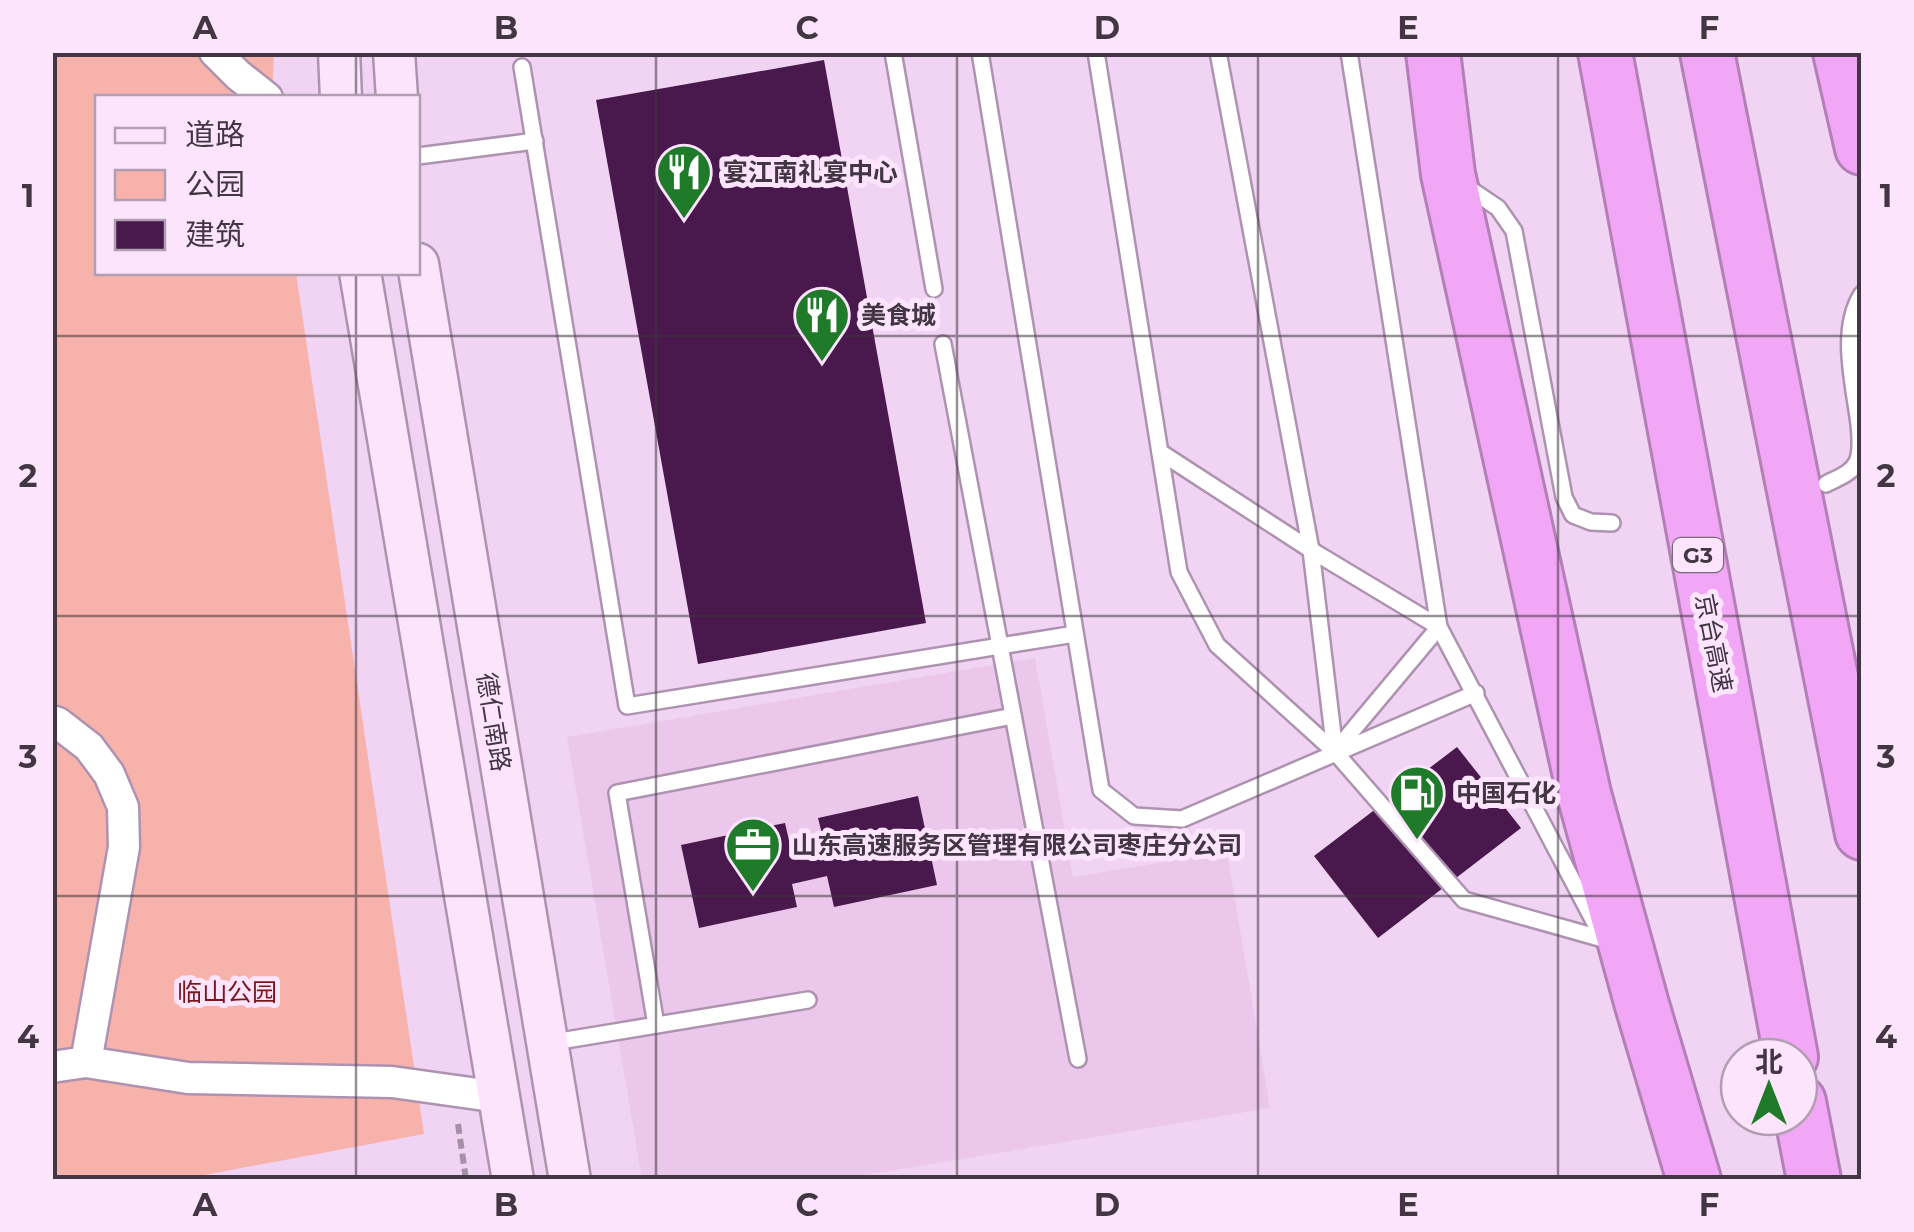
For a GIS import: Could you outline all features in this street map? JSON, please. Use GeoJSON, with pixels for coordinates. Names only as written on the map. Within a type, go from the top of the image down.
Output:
{"type":"FeatureCollection","features":[{"type":"Feature","properties":{"kind":"highway"},"geometry":{"type":"LineString","coordinates":[[1433,52],[1448,174],[1584,794],[1694,1180]]}},
{"type":"Feature","properties":{"kind":"highway","name":"京台高速"},"geometry":{"type":"LineString","coordinates":[[1605,52],[1787,1037]]}},
{"type":"Feature","properties":{"kind":"highway"},"geometry":{"type":"LineString","coordinates":[[1706,52],[1862,834]]}},
{"type":"Feature","properties":{"kind":"highway"},"geometry":{"type":"LineString","coordinates":[[1840,52],[1862,148]]}},
{"type":"Feature","properties":{"kind":"highway"},"geometry":{"type":"LineString","coordinates":[[1806,1137],[1814,1180]]}},
{"type":"Feature","properties":{"kind":"main road"},"geometry":{"type":"LineString","coordinates":[[339,52],[341,95]]}},
{"type":"Feature","properties":{"kind":"main road"},"geometry":{"type":"LineString","coordinates":[[394,52],[397,95]]}},
{"type":"Feature","properties":{"kind":"main road"},"geometry":{"type":"LineString","coordinates":[[361,275],[512,1180]]}},
{"type":"Feature","properties":{"kind":"main road","name":"德仁南路"},"geometry":{"type":"LineString","coordinates":[[420,275],[548,1043],[564,1178]]}},
{"type":"Feature","properties":{"kind":"street"},"geometry":{"type":"LineString","coordinates":[[215,52],[262,95]]}},
{"type":"Feature","properties":{"kind":"street"},"geometry":{"type":"LineString","coordinates":[[52,721],[88,747],[109,774],[123,806],[124,847],[86,1062]]}},
{"type":"Feature","properties":{"kind":"street"},"geometry":{"type":"LineString","coordinates":[[52,1067],[86,1062],[188,1078],[392,1082],[498,1097]]}},
{"type":"Feature","properties":{"kind":"lane"},"geometry":{"type":"LineString","coordinates":[[892,52],[934,289]]}},
{"type":"Feature","properties":{"kind":"lane"},"geometry":{"type":"LineString","coordinates":[[980,52],[1101,790],[1134,816],[1182,819],[1476,693]]}},
{"type":"Feature","properties":{"kind":"lane"},"geometry":{"type":"LineString","coordinates":[[1096,52],[1180,572],[1218,645],[1335,752],[1464,900],[1603,939]]}},
{"type":"Feature","properties":{"kind":"lane"},"geometry":{"type":"LineString","coordinates":[[1218,52],[1312,550],[1335,752]]}},
{"type":"Feature","properties":{"kind":"lane"},"geometry":{"type":"LineString","coordinates":[[1349,52],[1439,627],[1603,939],[1642,1005]]}},
{"type":"Feature","properties":{"kind":"lane"},"geometry":{"type":"LineString","coordinates":[[522,66],[627,706],[1075,634]]}},
{"type":"Feature","properties":{"kind":"lane"},"geometry":{"type":"LineString","coordinates":[[420,156],[535,141]]}},
{"type":"Feature","properties":{"kind":"lane"},"geometry":{"type":"LineString","coordinates":[[1448,174],[1498,208],[1514,231],[1564,497],[1573,515],[1591,522],[1612,523]]}},
{"type":"Feature","properties":{"kind":"lane"},"geometry":{"type":"LineString","coordinates":[[1826,484],[1848,472],[1858,460],[1861,439],[1848,332],[1854,307],[1862,294]]}},
{"type":"Feature","properties":{"kind":"lane"},"geometry":{"type":"LineString","coordinates":[[943,344],[1078,1059]]}},
{"type":"Feature","properties":{"kind":"lane"},"geometry":{"type":"LineString","coordinates":[[1160,452],[1439,627]]}},
{"type":"Feature","properties":{"kind":"lane"},"geometry":{"type":"LineString","coordinates":[[1335,752],[1439,627]]}},
{"type":"Feature","properties":{"kind":"lane"},"geometry":{"type":"LineString","coordinates":[[656,1026],[617,793],[1013,716]]}},
{"type":"Feature","properties":{"kind":"lane"},"geometry":{"type":"LineString","coordinates":[[548,1043],[808,1000]]}},
{"type":"Feature","properties":{"kind":"path"},"geometry":{"type":"LineString","coordinates":[[458,1124],[466,1180]]}},
{"type":"Feature","properties":{"kind":"shaded area"},"geometry":{"type":"Polygon","coordinates":[[[1035,658],[1073,877],[1227,852],[1270,1108],[841,1179],[642,1179],[567,737],[1035,658]]]}},
{"type":"Feature","properties":{"kind":"green space","name":"临山公园"},"geometry":{"type":"Polygon","coordinates":[[[52,53],[274,53],[272,95],[95,95],[95,275],[296,275],[424,1134],[183,1179],[53,1179],[52,53]]]}},
{"type":"Feature","properties":{"kind":"building"},"geometry":{"type":"Polygon","coordinates":[[[824,60],[926,623],[698,664],[596,100],[824,60]]]}},
{"type":"Feature","properties":{"kind":"building","name":"中国石化"},"geometry":{"type":"Polygon","coordinates":[[[1457,747],[1521,828],[1378,938],[1314,856],[1457,747]]]}},
{"type":"Feature","properties":{"kind":"building"},"geometry":{"type":"Polygon","coordinates":[[[918,796],[937,885],[834,907],[827,876],[792,884],[797,907],[699,928],[681,845],[785,823],[791,849],[824,842],[818,818],[918,796]]]}},
{"type":"Feature","properties":{"kind":"place","name":"宴江南礼宴中心"},"geometry":{"type":"Point","coordinates":[684,221]}},
{"type":"Feature","properties":{"kind":"place","name":"美食城"},"geometry":{"type":"Point","coordinates":[822,364]}},
{"type":"Feature","properties":{"kind":"place","name":"中国石化"},"geometry":{"type":"Point","coordinates":[1417,842]}},
{"type":"Feature","properties":{"kind":"place","name":"山东高速服务区管理有限公司枣庄分公司"},"geometry":{"type":"Point","coordinates":[753,894]}}]}
